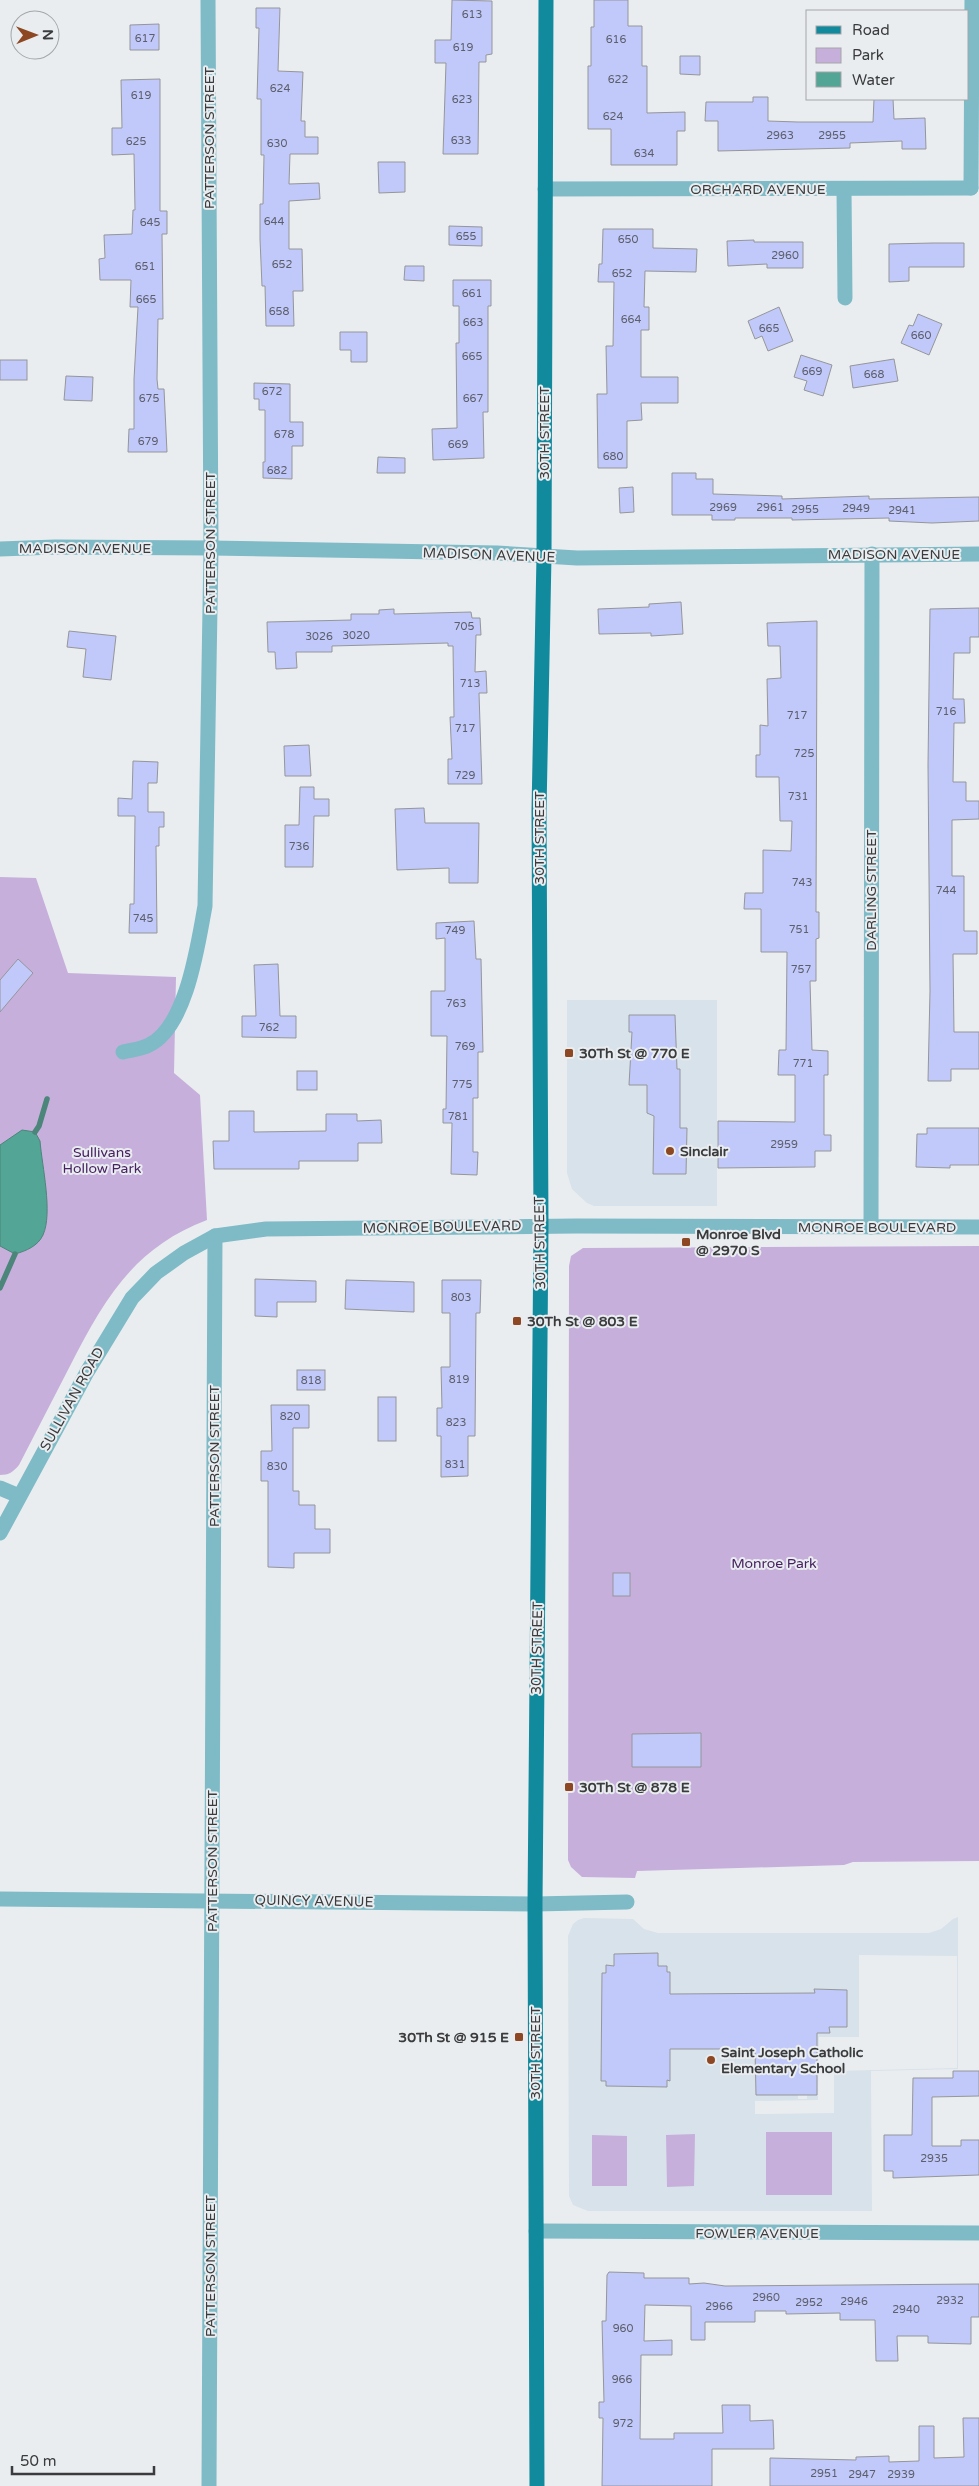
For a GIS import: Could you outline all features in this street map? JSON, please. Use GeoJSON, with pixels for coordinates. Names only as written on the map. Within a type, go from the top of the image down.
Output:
{"type":"FeatureCollection","features":[{"type":"Feature","properties":{"kind":"main road","name":"30TH STREET"},"geometry":{"type":"LineString","coordinates":[[537,2486],[535,1904],[541,1226],[539,811],[544,556],[546,0]]}},
{"type":"Feature","properties":{"kind":"street","name":"PATTERSON STREET"},"geometry":{"type":"LineString","coordinates":[[123,1052],[150,1045],[165,1031],[175,1017],[187,985],[205,906],[211,548],[208,0]]}},
{"type":"Feature","properties":{"kind":"street"},"geometry":{"type":"LineString","coordinates":[[972,0],[975,191]]}},
{"type":"Feature","properties":{"kind":"street","name":"ORCHARD AVENUE"},"geometry":{"type":"LineString","coordinates":[[545,189],[975,191]]}},
{"type":"Feature","properties":{"kind":"street"},"geometry":{"type":"LineString","coordinates":[[844,189],[845,298]]}},
{"type":"Feature","properties":{"kind":"street","name":"MADISON AVENUE"},"geometry":{"type":"LineString","coordinates":[[0,549],[55,547],[211,548],[497,553],[577,558],[979,554]]}},
{"type":"Feature","properties":{"kind":"street","name":"DARLING STREET"},"geometry":{"type":"LineString","coordinates":[[871,1227],[872,554]]}},
{"type":"Feature","properties":{"kind":"street","name":"MONROE BOULEVARD"},"geometry":{"type":"LineString","coordinates":[[156,1273],[184,1253],[215,1236],[266,1229],[541,1226],[979,1227]]}},
{"type":"Feature","properties":{"kind":"street","name":"PATTERSON STREET"},"geometry":{"type":"LineString","coordinates":[[209,2486],[215,1236]]}},
{"type":"Feature","properties":{"kind":"street","name":"SULLIVAN ROAD"},"geometry":{"type":"LineString","coordinates":[[0,1532],[110,1332],[132,1298],[156,1273]]}},
{"type":"Feature","properties":{"kind":"street"},"geometry":{"type":"LineString","coordinates":[[0,1488],[19,1496]]}},
{"type":"Feature","properties":{"kind":"street","name":"QUINCY AVENUE"},"geometry":{"type":"LineString","coordinates":[[0,1899],[535,1904],[627,1902]]}},
{"type":"Feature","properties":{"kind":"street","name":"FOWLER AVENUE"},"geometry":{"type":"LineString","coordinates":[[536,2231],[979,2233]]}},
{"type":"Feature","properties":{"kind":"shaded area"},"geometry":{"type":"Polygon","coordinates":[[[567,1000],[717,1000],[717,1206],[594,1206],[587,1203],[572,1189],[567,1173],[567,1000]]]}},
{"type":"Feature","properties":{"kind":"shaded area","name":"Saint Joseph Catholic Elementary School"},"geometry":{"type":"Polygon","coordinates":[[[958,1917],[958,2069],[871,2071],[872,2211],[588,2211],[573,2205],[569,2196],[568,1936],[573,1924],[578,1920],[584,1918],[633,1919],[644,1929],[658,1933],[929,1933],[941,1929],[958,1917]],[[658,1953],[615,1954],[614,1966],[606,1965],[606,1973],[602,1973],[602,1987],[606,1988],[602,2081],[606,2081],[606,2086],[667,2087],[667,2080],[670,2080],[670,2066],[667,2025],[755,2049],[756,2095],[798,2095],[798,2099],[807,2099],[807,2095],[817,2095],[817,2033],[829,2033],[829,2027],[847,2027],[847,1990],[815,1989],[815,1993],[673,1994],[667,2017],[670,1973],[658,1966],[658,1953]],[[859,1955],[859,2037],[819,2037],[818,2100],[755,2101],[755,2114],[834,2113],[834,2071],[957,2068],[957,1956],[859,1955]]]}},
{"type":"Feature","properties":{"kind":"green space","name":"Sullivans Hollow Park"},"geometry":{"type":"Polygon","coordinates":[[[0,877],[36,878],[68,973],[176,977],[174,1073],[200,1095],[207,1220],[159,1245],[140,1261],[124,1279],[95,1319],[19,1465],[11,1473],[0,1475],[0,877]]]}},
{"type":"Feature","properties":{"kind":"green space","name":"Monroe Park"},"geometry":{"type":"Polygon","coordinates":[[[979,1246],[979,1861],[853,1862],[844,1865],[637,1871],[635,1878],[582,1877],[571,1867],[568,1860],[569,1266],[571,1256],[583,1248],[979,1246]]]}},
{"type":"Feature","properties":{"kind":"green space"},"geometry":{"type":"Polygon","coordinates":[[[766,2132],[832,2132],[832,2195],[766,2195],[766,2132]]]}},
{"type":"Feature","properties":{"kind":"green space"},"geometry":{"type":"Polygon","coordinates":[[[695,2134],[694,2186],[667,2187],[666,2135],[695,2134]]]}},
{"type":"Feature","properties":{"kind":"green space"},"geometry":{"type":"Polygon","coordinates":[[[592,2135],[627,2136],[627,2186],[592,2186],[592,2135]]]}},
{"type":"Feature","properties":{"kind":"water"},"geometry":{"type":"Polygon","coordinates":[[[22,1130],[35,1132],[40,1141],[47,1215],[46,1226],[41,1239],[31,1247],[15,1254],[0,1246],[0,1145],[22,1130]]]}},
{"type":"Feature","properties":{"kind":"building"},"geometry":{"type":"Polygon","coordinates":[[[452,0],[492,1],[492,54],[486,55],[486,62],[479,62],[478,154],[443,154],[446,63],[435,63],[435,40],[451,40],[452,0]]]}},
{"type":"Feature","properties":{"kind":"building"},"geometry":{"type":"Polygon","coordinates":[[[594,0],[628,0],[628,26],[642,26],[642,66],[647,66],[647,113],[685,112],[685,131],[677,131],[677,165],[611,165],[611,129],[588,129],[588,66],[591,66],[591,27],[594,27],[594,0]]]}},
{"type":"Feature","properties":{"kind":"building"},"geometry":{"type":"Polygon","coordinates":[[[256,8],[280,8],[278,71],[303,72],[301,121],[305,121],[305,137],[318,137],[318,154],[290,154],[289,184],[319,183],[320,199],[289,201],[289,249],[302,249],[303,291],[293,291],[294,326],[266,326],[265,286],[262,286],[260,239],[260,204],[263,204],[264,155],[261,155],[261,99],[257,99],[259,28],[256,28],[256,8]]]}},
{"type":"Feature","properties":{"kind":"building"},"geometry":{"type":"Polygon","coordinates":[[[159,24],[159,50],[130,50],[130,25],[159,24]]]}},
{"type":"Feature","properties":{"kind":"building"},"geometry":{"type":"Polygon","coordinates":[[[680,56],[700,56],[700,75],[680,74],[680,56]]]}},
{"type":"Feature","properties":{"kind":"building"},"geometry":{"type":"Polygon","coordinates":[[[160,79],[160,211],[167,211],[167,234],[162,234],[163,319],[158,319],[157,379],[158,389],[164,389],[167,452],[128,452],[129,429],[134,429],[134,379],[138,307],[130,307],[131,280],[100,280],[99,259],[105,258],[104,235],[132,234],[133,210],[135,210],[134,154],[112,155],[112,128],[122,128],[121,80],[160,79]]]}},
{"type":"Feature","properties":{"kind":"building"},"geometry":{"type":"Polygon","coordinates":[[[753,97],[768,97],[768,121],[873,122],[874,100],[893,100],[894,119],[925,118],[926,149],[902,149],[902,141],[850,143],[850,148],[718,151],[718,121],[705,121],[706,102],[753,102],[753,97]]]}},
{"type":"Feature","properties":{"kind":"building"},"geometry":{"type":"Polygon","coordinates":[[[378,162],[405,162],[405,192],[379,193],[378,162]]]}},
{"type":"Feature","properties":{"kind":"building"},"geometry":{"type":"Polygon","coordinates":[[[449,226],[482,227],[482,246],[449,245],[449,226]]]}},
{"type":"Feature","properties":{"kind":"building"},"geometry":{"type":"Polygon","coordinates":[[[603,229],[653,229],[653,248],[697,249],[696,272],[645,271],[644,307],[649,307],[649,330],[641,330],[641,377],[678,377],[678,403],[641,403],[642,420],[627,421],[627,468],[598,468],[597,394],[607,394],[606,346],[613,346],[614,282],[598,282],[599,264],[602,264],[603,229]]]}},
{"type":"Feature","properties":{"kind":"building"},"geometry":{"type":"Polygon","coordinates":[[[754,240],[754,242],[803,242],[803,268],[767,268],[767,264],[728,266],[727,241],[754,240]]]}},
{"type":"Feature","properties":{"kind":"building"},"geometry":{"type":"Polygon","coordinates":[[[964,243],[964,267],[909,267],[909,281],[889,282],[889,244],[964,243]]]}},
{"type":"Feature","properties":{"kind":"building"},"geometry":{"type":"Polygon","coordinates":[[[405,266],[424,266],[424,281],[404,280],[405,266]]]}},
{"type":"Feature","properties":{"kind":"building"},"geometry":{"type":"Polygon","coordinates":[[[453,280],[491,280],[491,306],[488,306],[488,412],[483,412],[484,458],[433,460],[432,429],[457,428],[456,343],[459,343],[459,306],[453,306],[453,280]]]}},
{"type":"Feature","properties":{"kind":"building"},"geometry":{"type":"Polygon","coordinates":[[[779,307],[793,341],[768,351],[762,336],[755,339],[748,321],[779,307]]]}},
{"type":"Feature","properties":{"kind":"building"},"geometry":{"type":"Polygon","coordinates":[[[918,314],[942,324],[929,355],[901,343],[909,325],[913,326],[918,314]]]}},
{"type":"Feature","properties":{"kind":"building"},"geometry":{"type":"Polygon","coordinates":[[[340,332],[367,332],[367,362],[351,362],[351,350],[340,350],[340,332]]]}},
{"type":"Feature","properties":{"kind":"building"},"geometry":{"type":"Polygon","coordinates":[[[801,355],[832,365],[823,396],[804,390],[807,381],[794,377],[801,355]]]}},
{"type":"Feature","properties":{"kind":"building"},"geometry":{"type":"Polygon","coordinates":[[[894,359],[898,381],[853,388],[850,366],[894,359]]]}},
{"type":"Feature","properties":{"kind":"building"},"geometry":{"type":"Polygon","coordinates":[[[0,360],[27,360],[27,380],[0,380],[0,360]]]}},
{"type":"Feature","properties":{"kind":"building"},"geometry":{"type":"Polygon","coordinates":[[[66,376],[93,377],[92,401],[64,400],[66,376]]]}},
{"type":"Feature","properties":{"kind":"building"},"geometry":{"type":"Polygon","coordinates":[[[254,383],[290,384],[290,422],[303,422],[303,446],[292,446],[292,479],[263,478],[263,462],[265,462],[265,410],[259,410],[259,399],[254,399],[254,383]]]}},
{"type":"Feature","properties":{"kind":"building"},"geometry":{"type":"Polygon","coordinates":[[[378,457],[405,458],[405,473],[377,473],[378,457]]]}},
{"type":"Feature","properties":{"kind":"building"},"geometry":{"type":"Polygon","coordinates":[[[672,473],[696,473],[696,479],[713,479],[713,494],[782,496],[782,499],[869,496],[869,499],[979,497],[979,521],[932,523],[889,521],[889,518],[792,520],[792,518],[735,518],[735,520],[712,520],[712,515],[672,515],[672,473]]]}},
{"type":"Feature","properties":{"kind":"building"},"geometry":{"type":"Polygon","coordinates":[[[633,487],[634,512],[620,513],[619,488],[633,487]]]}},
{"type":"Feature","properties":{"kind":"building"},"geometry":{"type":"Polygon","coordinates":[[[681,602],[683,634],[651,636],[651,633],[599,634],[598,609],[649,607],[649,604],[681,602]]]}},
{"type":"Feature","properties":{"kind":"building"},"geometry":{"type":"Polygon","coordinates":[[[979,608],[979,637],[970,637],[970,653],[954,653],[953,699],[964,699],[965,723],[954,723],[953,782],[966,782],[966,801],[979,801],[979,819],[952,820],[952,876],[964,876],[964,931],[977,931],[977,954],[953,954],[954,1032],[979,1032],[979,1069],[951,1069],[951,1081],[928,1081],[930,991],[928,765],[930,609],[979,608]]]}},
{"type":"Feature","properties":{"kind":"building"},"geometry":{"type":"Polygon","coordinates":[[[394,609],[394,614],[471,612],[472,618],[480,618],[481,635],[476,635],[475,672],[486,671],[487,693],[479,693],[482,784],[448,784],[448,759],[452,759],[450,717],[454,717],[453,646],[448,646],[448,643],[332,646],[332,652],[296,652],[297,668],[276,669],[275,652],[268,652],[267,622],[351,620],[351,614],[379,614],[379,610],[394,609]]]}},
{"type":"Feature","properties":{"kind":"building"},"geometry":{"type":"Polygon","coordinates":[[[817,621],[816,912],[819,912],[819,938],[816,939],[816,981],[810,981],[812,1050],[828,1051],[828,1075],[824,1075],[824,1135],[831,1135],[831,1151],[815,1151],[815,1167],[718,1168],[718,1121],[795,1122],[795,1075],[778,1075],[779,1050],[786,1050],[787,952],[761,952],[761,909],[744,909],[745,893],[763,893],[763,850],[791,851],[792,821],[780,821],[779,777],[756,777],[756,755],[760,755],[760,725],[768,726],[767,679],[781,678],[780,646],[768,646],[767,623],[817,621]]]}},
{"type":"Feature","properties":{"kind":"building"},"geometry":{"type":"Polygon","coordinates":[[[69,631],[116,636],[111,680],[83,677],[86,649],[67,647],[69,631]]]}},
{"type":"Feature","properties":{"kind":"building"},"geometry":{"type":"Polygon","coordinates":[[[309,745],[311,776],[285,776],[284,746],[309,745]]]}},
{"type":"Feature","properties":{"kind":"building"},"geometry":{"type":"Polygon","coordinates":[[[133,761],[158,762],[157,783],[148,783],[148,812],[164,812],[164,827],[159,827],[159,846],[156,846],[157,933],[129,933],[130,904],[134,904],[135,816],[118,816],[118,798],[132,799],[133,761]]]}},
{"type":"Feature","properties":{"kind":"building"},"geometry":{"type":"Polygon","coordinates":[[[300,787],[314,787],[314,799],[329,799],[329,816],[314,816],[313,867],[285,867],[285,825],[299,825],[300,787]]]}},
{"type":"Feature","properties":{"kind":"building"},"geometry":{"type":"Polygon","coordinates":[[[424,808],[425,823],[479,823],[478,883],[449,883],[449,868],[397,870],[395,809],[424,808]]]}},
{"type":"Feature","properties":{"kind":"building"},"geometry":{"type":"Polygon","coordinates":[[[474,921],[476,959],[481,959],[483,1052],[478,1052],[478,1098],[473,1098],[473,1152],[478,1152],[477,1175],[451,1174],[452,1123],[443,1123],[443,1109],[446,1109],[447,1036],[431,1036],[431,991],[445,991],[445,938],[436,939],[436,923],[474,921]]]}},
{"type":"Feature","properties":{"kind":"building"},"geometry":{"type":"Polygon","coordinates":[[[18,959],[33,973],[0,1012],[0,980],[18,959]]]}},
{"type":"Feature","properties":{"kind":"building"},"geometry":{"type":"Polygon","coordinates":[[[278,964],[280,1016],[296,1016],[296,1038],[242,1037],[242,1016],[256,1016],[254,965],[278,964]]]}},
{"type":"Feature","properties":{"kind":"building"},"geometry":{"type":"Polygon","coordinates":[[[629,1015],[675,1015],[677,1069],[680,1069],[680,1128],[687,1128],[686,1174],[653,1174],[654,1116],[647,1113],[647,1085],[629,1085],[632,1032],[629,1032],[629,1015]]]}},
{"type":"Feature","properties":{"kind":"building"},"geometry":{"type":"Polygon","coordinates":[[[297,1071],[317,1071],[317,1090],[297,1090],[297,1071]]]}},
{"type":"Feature","properties":{"kind":"building"},"geometry":{"type":"Polygon","coordinates":[[[229,1111],[254,1111],[254,1132],[326,1131],[326,1114],[357,1114],[357,1121],[381,1120],[382,1143],[358,1143],[358,1161],[299,1161],[299,1169],[214,1169],[213,1141],[229,1141],[229,1111]]]}},
{"type":"Feature","properties":{"kind":"building"},"geometry":{"type":"Polygon","coordinates":[[[927,1128],[979,1128],[979,1165],[950,1165],[950,1168],[916,1167],[917,1134],[927,1134],[927,1128]]]}},
{"type":"Feature","properties":{"kind":"building"},"geometry":{"type":"Polygon","coordinates":[[[255,1279],[316,1281],[316,1302],[277,1302],[277,1317],[255,1316],[255,1279]]]}},
{"type":"Feature","properties":{"kind":"building"},"geometry":{"type":"Polygon","coordinates":[[[346,1280],[414,1282],[414,1312],[345,1309],[346,1280]]]}},
{"type":"Feature","properties":{"kind":"building"},"geometry":{"type":"Polygon","coordinates":[[[442,1280],[481,1280],[480,1313],[476,1313],[475,1436],[468,1436],[468,1476],[441,1477],[441,1436],[437,1436],[437,1408],[442,1408],[441,1367],[450,1367],[450,1313],[442,1313],[442,1280]]]}},
{"type":"Feature","properties":{"kind":"building"},"geometry":{"type":"Polygon","coordinates":[[[297,1370],[325,1370],[325,1390],[297,1390],[297,1370]]]}},
{"type":"Feature","properties":{"kind":"building"},"geometry":{"type":"Polygon","coordinates":[[[378,1397],[396,1397],[396,1441],[378,1441],[378,1397]]]}},
{"type":"Feature","properties":{"kind":"building"},"geometry":{"type":"Polygon","coordinates":[[[271,1405],[309,1405],[309,1428],[293,1428],[293,1491],[299,1491],[299,1505],[315,1505],[315,1529],[330,1529],[330,1553],[294,1553],[294,1568],[268,1567],[268,1481],[261,1481],[261,1451],[272,1451],[271,1405]]]}},
{"type":"Feature","properties":{"kind":"building"},"geometry":{"type":"Polygon","coordinates":[[[613,1573],[630,1573],[630,1596],[613,1596],[613,1573]]]}},
{"type":"Feature","properties":{"kind":"building"},"geometry":{"type":"Polygon","coordinates":[[[701,1733],[701,1767],[632,1767],[632,1734],[701,1733]]]}},
{"type":"Feature","properties":{"kind":"building"},"geometry":{"type":"Polygon","coordinates":[[[658,1953],[658,1966],[667,1966],[667,1972],[670,1972],[670,1994],[815,1993],[814,1989],[847,1990],[847,2027],[829,2027],[830,2033],[817,2033],[817,2095],[756,2095],[755,2049],[670,2049],[670,2081],[667,2080],[667,2087],[606,2086],[606,2081],[601,2081],[602,1973],[606,1973],[606,1965],[614,1966],[614,1954],[658,1953]]]}},
{"type":"Feature","properties":{"kind":"building"},"geometry":{"type":"Polygon","coordinates":[[[953,2071],[979,2071],[979,2096],[932,2097],[932,2146],[961,2146],[961,2140],[979,2140],[979,2175],[893,2178],[893,2171],[884,2171],[884,2135],[912,2135],[913,2078],[953,2078],[953,2071]]]}},
{"type":"Feature","properties":{"kind":"building"},"geometry":{"type":"Polygon","coordinates":[[[609,2272],[644,2273],[644,2278],[689,2278],[689,2284],[704,2283],[725,2286],[979,2284],[979,2317],[971,2317],[971,2344],[928,2343],[928,2336],[897,2336],[898,2361],[876,2361],[875,2320],[840,2320],[840,2313],[786,2314],[786,2311],[755,2311],[755,2322],[705,2322],[705,2340],[691,2340],[691,2306],[645,2305],[644,2341],[672,2340],[672,2355],[641,2355],[640,2439],[674,2439],[674,2433],[723,2433],[722,2405],[750,2405],[750,2421],[773,2420],[774,2449],[712,2449],[712,2486],[602,2486],[603,2418],[599,2418],[599,2402],[604,2402],[602,2321],[606,2321],[607,2275],[609,2272]]]}},
{"type":"Feature","properties":{"kind":"building"},"geometry":{"type":"Polygon","coordinates":[[[963,2418],[979,2418],[979,2486],[770,2486],[770,2458],[856,2460],[856,2457],[889,2456],[889,2462],[919,2461],[919,2426],[934,2426],[934,2458],[964,2457],[963,2418]]]}},
{"type":"Feature","properties":{"kind":"waterway"},"geometry":{"type":"LineString","coordinates":[[35,1132],[39,1126],[47,1099]]}},
{"type":"Feature","properties":{"kind":"waterway"},"geometry":{"type":"LineString","coordinates":[[0,1288],[15,1254]]}},
{"type":"Feature","properties":{"kind":"place","name":"30Th St @ 770 E"},"geometry":{"type":"Point","coordinates":[569,1053]}},
{"type":"Feature","properties":{"kind":"place","name":"Sinclair"},"geometry":{"type":"Point","coordinates":[670,1151]}},
{"type":"Feature","properties":{"kind":"place","name":"Monroe Blvd @ 2970 S"},"geometry":{"type":"Point","coordinates":[686,1242]}},
{"type":"Feature","properties":{"kind":"place","name":"30Th St @ 803 E"},"geometry":{"type":"Point","coordinates":[517,1321]}},
{"type":"Feature","properties":{"kind":"place","name":"30Th St @ 878 E"},"geometry":{"type":"Point","coordinates":[569,1787]}},
{"type":"Feature","properties":{"kind":"place","name":"30Th St @ 915 E"},"geometry":{"type":"Point","coordinates":[519,2037]}},
{"type":"Feature","properties":{"kind":"place","name":"Saint Joseph Catholic Elementary School"},"geometry":{"type":"Point","coordinates":[711,2060]}}]}
